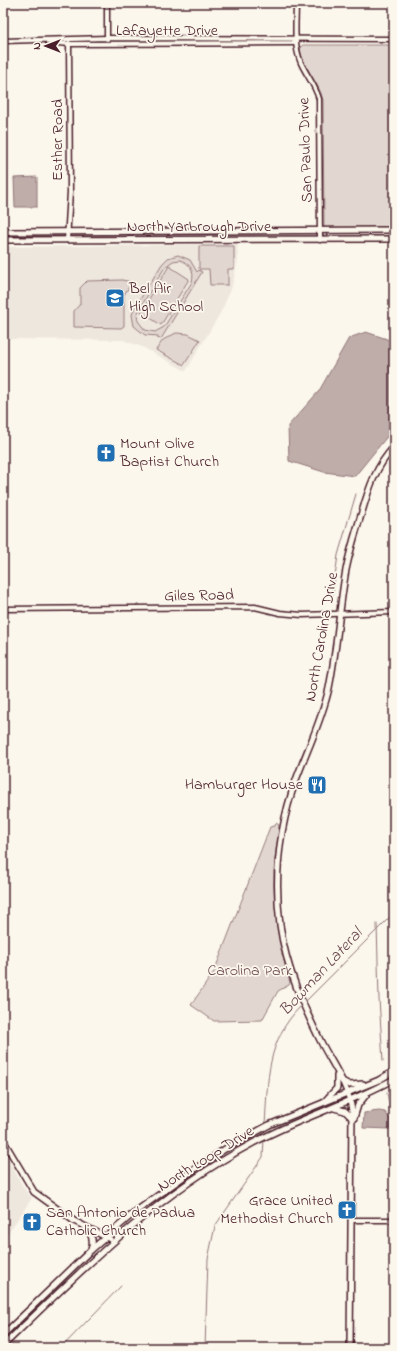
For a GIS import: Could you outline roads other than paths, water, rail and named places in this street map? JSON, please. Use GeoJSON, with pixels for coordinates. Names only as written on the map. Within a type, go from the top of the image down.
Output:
{"type":"FeatureCollection","features":[{"type":"Feature","properties":{"kind":"main road","name":"North Yarbrough Drive"},"geometry":{"type":"LineString","coordinates":[[3,232],[394,230]]}},
{"type":"Feature","properties":{"kind":"main road"},"geometry":{"type":"LineString","coordinates":[[362,231],[362,240]]}},
{"type":"Feature","properties":{"kind":"main road","name":"North Yarbrough Drive"},"geometry":{"type":"LineString","coordinates":[[3,240],[394,239]]}},
{"type":"Feature","properties":{"kind":"main road","name":"North Carolina Drive"},"geometry":{"type":"LineString","coordinates":[[350,1348],[353,1121],[350,1100],[348,1093],[300,997],[285,954],[280,926],[277,885],[283,823],[291,795],[320,718],[328,689],[349,555],[370,486],[381,463],[394,447]]}},
{"type":"Feature","properties":{"kind":"main road","name":"North Loop Drive"},"geometry":{"type":"LineString","coordinates":[[3,1335],[91,1250],[108,1237],[135,1212],[196,1168],[254,1133],[272,1124],[348,1093],[394,1071]]}},
{"type":"Feature","properties":{"kind":"main road"},"geometry":{"type":"LineString","coordinates":[[323,1102],[337,1088],[337,1073]]}},
{"type":"Feature","properties":{"kind":"main road","name":"North Loop Drive"},"geometry":{"type":"LineString","coordinates":[[3,1346],[112,1242],[165,1199],[200,1175],[258,1140],[370,1092],[394,1079]]}},
{"type":"Feature","properties":{"kind":"main road"},"geometry":{"type":"LineString","coordinates":[[341,1080],[350,1085],[370,1083]]}},
{"type":"Feature","properties":{"kind":"main road"},"geometry":{"type":"LineString","coordinates":[[353,1121],[358,1105],[370,1092]]}},
{"type":"Feature","properties":{"kind":"main road"},"geometry":{"type":"LineString","coordinates":[[333,1108],[345,1111],[353,1121]]}},
{"type":"Feature","properties":{"kind":"main road"},"geometry":{"type":"LineString","coordinates":[[3,1140],[34,1192],[82,1226],[108,1237],[112,1242]]}},
{"type":"Feature","properties":{"kind":"main road"},"geometry":{"type":"LineString","coordinates":[[82,1226],[92,1237],[91,1250]]}},
{"type":"Feature","properties":{"kind":"street"},"geometry":{"type":"LineString","coordinates":[[107,3],[107,44]]}},
{"type":"Feature","properties":{"kind":"street","name":"San Paulo Drive"},"geometry":{"type":"LineString","coordinates":[[296,3],[296,40],[301,62],[313,83],[319,99],[320,240]]}},
{"type":"Feature","properties":{"kind":"street","name":"Lafayette Drive"},"geometry":{"type":"LineString","coordinates":[[3,41],[37,41],[69,38],[292,38],[296,40],[394,40]]}},
{"type":"Feature","properties":{"kind":"street","name":"Esther Road"},"geometry":{"type":"LineString","coordinates":[[67,240],[70,192],[69,38]]}},
{"type":"Feature","properties":{"kind":"street","name":"Lafayette Drive"},"geometry":{"type":"LineString","coordinates":[[37,41],[69,44],[107,44],[293,43],[296,40]]}},
{"type":"Feature","properties":{"kind":"street","name":"Giles Road"},"geometry":{"type":"LineString","coordinates":[[3,609],[255,607],[291,614],[394,612]]}},
{"type":"Feature","properties":{"kind":"street"},"geometry":{"type":"LineString","coordinates":[[351,1220],[394,1220]]}},
{"type":"Feature","properties":{"kind":"waterway"},"geometry":{"type":"LineString","coordinates":[[332,599],[338,555],[356,494]]}},
{"type":"Feature","properties":{"kind":"waterway","name":"Bowman Lateral"},"geometry":{"type":"LineString","coordinates":[[305,1002],[394,913]]}},
{"type":"Feature","properties":{"kind":"waterway"},"geometry":{"type":"LineString","coordinates":[[377,924],[379,999],[383,1061]]}},
{"type":"Feature","properties":{"kind":"waterway","name":"Bowman Lateral"},"geometry":{"type":"LineString","coordinates":[[265,1125],[268,1076],[275,1047],[281,1033],[301,1006]]}},
{"type":"Feature","properties":{"kind":"waterway"},"geometry":{"type":"LineString","coordinates":[[387,1093],[389,1103],[394,1110]]}},
{"type":"Feature","properties":{"kind":"waterway","name":"Bowman Lateral"},"geometry":{"type":"LineString","coordinates":[[205,1348],[208,1259],[215,1226],[263,1157],[264,1140]]}},
{"type":"Feature","properties":{"kind":"waterway"},"geometry":{"type":"LineString","coordinates":[[61,1348],[121,1286]]}},
{"type":"Feature","properties":{"kind":"place","name":"Bel Air High School"},"geometry":{"type":"Point","coordinates":[115,298]}},
{"type":"Feature","properties":{"kind":"place","name":"Mount Olive Baptist Church"},"geometry":{"type":"Point","coordinates":[106,453]}},
{"type":"Feature","properties":{"kind":"place","name":"Hamburger House"},"geometry":{"type":"Point","coordinates":[317,785]}},
{"type":"Feature","properties":{"kind":"place","name":"Grace United Methodist Church"},"geometry":{"type":"Point","coordinates":[347,1210]}},
{"type":"Feature","properties":{"kind":"place","name":"San Antonio de Padua Catholic Church"},"geometry":{"type":"Point","coordinates":[32,1222]}},
{"type":"Feature","properties":{"kind":"park label","name":"Carolina Park"},"geometry":{"type":"Point","coordinates":[250,971]}}]}
